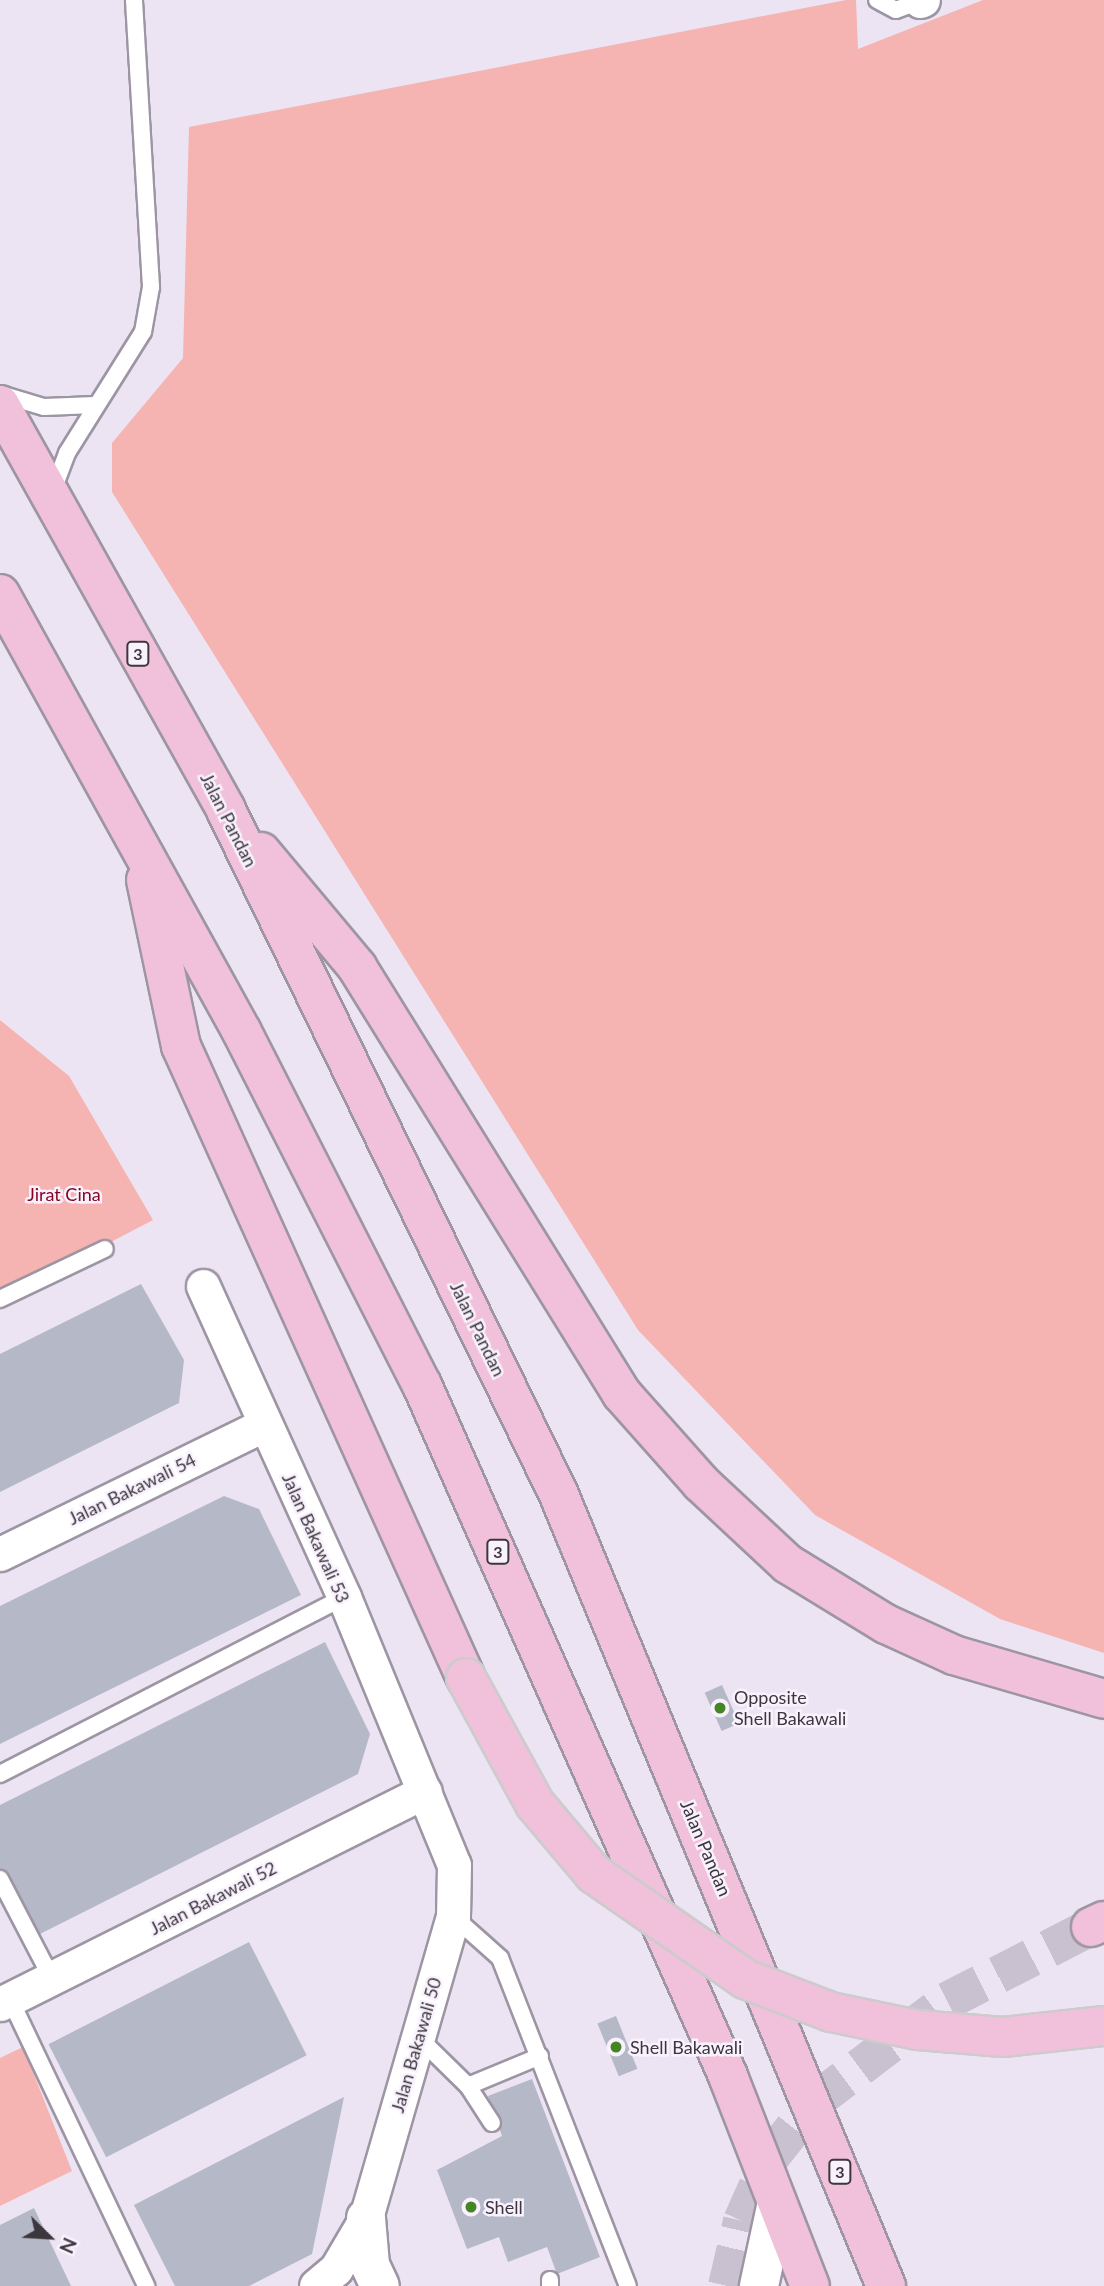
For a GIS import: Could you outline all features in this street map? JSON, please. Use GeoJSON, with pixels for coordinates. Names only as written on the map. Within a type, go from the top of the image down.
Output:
{"type":"FeatureCollection","features":[{"type":"Feature","properties":{"kind":"highway","name":"Jalan Pandan"},"geometry":{"type":"LineString","coordinates":[[0,405],[226,810],[559,1495],[886,2286]]}},
{"type":"Feature","properties":{"kind":"highway","name":"3"},"geometry":{"type":"LineString","coordinates":[[0,594],[138,841],[422,1385],[729,2076],[776,2207],[810,2286]]}},
{"type":"Feature","properties":{"kind":"highway"},"geometry":{"type":"LineString","coordinates":[[226,810],[358,967],[622,1394],[701,1483],[788,1564],[886,1624],[954,1656],[1104,1699]]}},
{"type":"Feature","properties":{"kind":"highway"},"geometry":{"type":"LineString","coordinates":[[138,841],[181,1046],[466,1678],[535,1804],[594,1874],[746,1979],[831,2012],[918,2030],[1003,2037],[1104,2026]]}},
{"type":"Feature","properties":{"kind":"main road"},"geometry":{"type":"LineString","coordinates":[[759,2286],[776,2207]]}},
{"type":"Feature","properties":{"kind":"main road"},"geometry":{"type":"LineString","coordinates":[[366,2218],[370,2264],[380,2286]]}},
{"type":"Feature","properties":{"kind":"street","name":"Jalan Bakawali 53"},"geometry":{"type":"LineString","coordinates":[[202,1286],[344,1597],[425,1791]]}},
{"type":"Feature","properties":{"kind":"street","name":"Jalan Bakawali 54"},"geometry":{"type":"LineString","coordinates":[[0,1554],[265,1424]]}},
{"type":"Feature","properties":{"kind":"street","name":"Jalan Bakawali 50"},"geometry":{"type":"LineString","coordinates":[[316,2286],[335,2269],[366,2218],[453,1916],[454,1865],[425,1791]]}},
{"type":"Feature","properties":{"kind":"street","name":"Jalan Bakawali 52"},"geometry":{"type":"LineString","coordinates":[[5,2002],[425,1791]]}},
{"type":"Feature","properties":{"kind":"lane"},"geometry":{"type":"LineString","coordinates":[[50,498],[95,405],[123,373],[142,332],[151,287],[134,0]]}},
{"type":"Feature","properties":{"kind":"lane"},"geometry":{"type":"LineString","coordinates":[[877,0],[896,10],[921,1]]}},
{"type":"Feature","properties":{"kind":"lane"},"geometry":{"type":"LineString","coordinates":[[0,394],[44,407],[95,405]]}},
{"type":"Feature","properties":{"kind":"lane"},"geometry":{"type":"LineString","coordinates":[[0,1299],[105,1249]]}},
{"type":"Feature","properties":{"kind":"lane"},"geometry":{"type":"LineString","coordinates":[[0,1774],[344,1597]]}},
{"type":"Feature","properties":{"kind":"lane"},"geometry":{"type":"LineString","coordinates":[[0,1879],[52,1979]]}},
{"type":"Feature","properties":{"kind":"lane"},"geometry":{"type":"LineString","coordinates":[[453,1916],[500,1958],[628,2286]]}},
{"type":"Feature","properties":{"kind":"lane"},"geometry":{"type":"LineString","coordinates":[[5,2002],[146,2286]]}},
{"type":"Feature","properties":{"kind":"lane"},"geometry":{"type":"LineString","coordinates":[[418,2037],[468,2086],[492,2123]]}},
{"type":"Feature","properties":{"kind":"lane"},"geometry":{"type":"LineString","coordinates":[[468,2086],[540,2056]]}},
{"type":"Feature","properties":{"kind":"green space"},"geometry":{"type":"Polygon","coordinates":[[[856,0],[858,49],[983,0],[1104,0],[1104,1653],[1000,1619],[815,1515],[638,1330],[112,492],[112,443],[183,358],[189,127],[856,0]]]}},
{"type":"Feature","properties":{"kind":"green space","name":"Jirat Cina"},"geometry":{"type":"Polygon","coordinates":[[[0,1020],[69,1076],[153,1220],[0,1300],[0,1020]]]}},
{"type":"Feature","properties":{"kind":"green space"},"geometry":{"type":"Polygon","coordinates":[[[23,2047],[72,2171],[0,2206],[0,2058],[23,2047]]]}},
{"type":"Feature","properties":{"kind":"building"},"geometry":{"type":"Polygon","coordinates":[[[141,1284],[184,1360],[179,1403],[0,1492],[0,1354],[141,1284]]]}},
{"type":"Feature","properties":{"kind":"building"},"geometry":{"type":"Polygon","coordinates":[[[224,1496],[259,1509],[301,1595],[0,1744],[0,1606],[224,1496]]]}},
{"type":"Feature","properties":{"kind":"building"},"geometry":{"type":"Polygon","coordinates":[[[325,1642],[370,1734],[358,1774],[34,1937],[0,1869],[0,1805],[325,1642]]]}},
{"type":"Feature","properties":{"kind":"building"},"geometry":{"type":"Polygon","coordinates":[[[722,1685],[739,1723],[722,1731],[705,1693],[722,1685]]]}},
{"type":"Feature","properties":{"kind":"building"},"geometry":{"type":"Polygon","coordinates":[[[249,1942],[307,2055],[106,2157],[49,2044],[249,1942]]]}},
{"type":"Feature","properties":{"kind":"building"},"geometry":{"type":"Polygon","coordinates":[[[616,2016],[637,2069],[619,2076],[597,2023],[616,2016]]]}},
{"type":"Feature","properties":{"kind":"building"},"geometry":{"type":"Polygon","coordinates":[[[532,2079],[600,2257],[557,2274],[547,2247],[508,2262],[499,2237],[467,2249],[437,2170],[502,2136],[488,2096],[532,2079]]]}},
{"type":"Feature","properties":{"kind":"building"},"geometry":{"type":"Polygon","coordinates":[[[344,2097],[312,2254],[249,2286],[175,2286],[134,2205],[344,2097]]]}},
{"type":"Feature","properties":{"kind":"building"},"geometry":{"type":"Polygon","coordinates":[[[34,2208],[71,2286],[0,2286],[0,2225],[34,2208]]]}},
{"type":"Feature","properties":{"kind":"tunnel"},"geometry":{"type":"LineString","coordinates":[[727,2286],[742,2221],[770,2158],[814,2102],[947,2001],[1091,1927]]}},
{"type":"Feature","properties":{"kind":"place","name":"Opposite Shell Bakawali"},"geometry":{"type":"Point","coordinates":[720,1708]}},
{"type":"Feature","properties":{"kind":"place","name":"Shell Bakawali"},"geometry":{"type":"Point","coordinates":[616,2047]}},
{"type":"Feature","properties":{"kind":"place","name":"Shell"},"geometry":{"type":"Point","coordinates":[471,2207]}}]}
